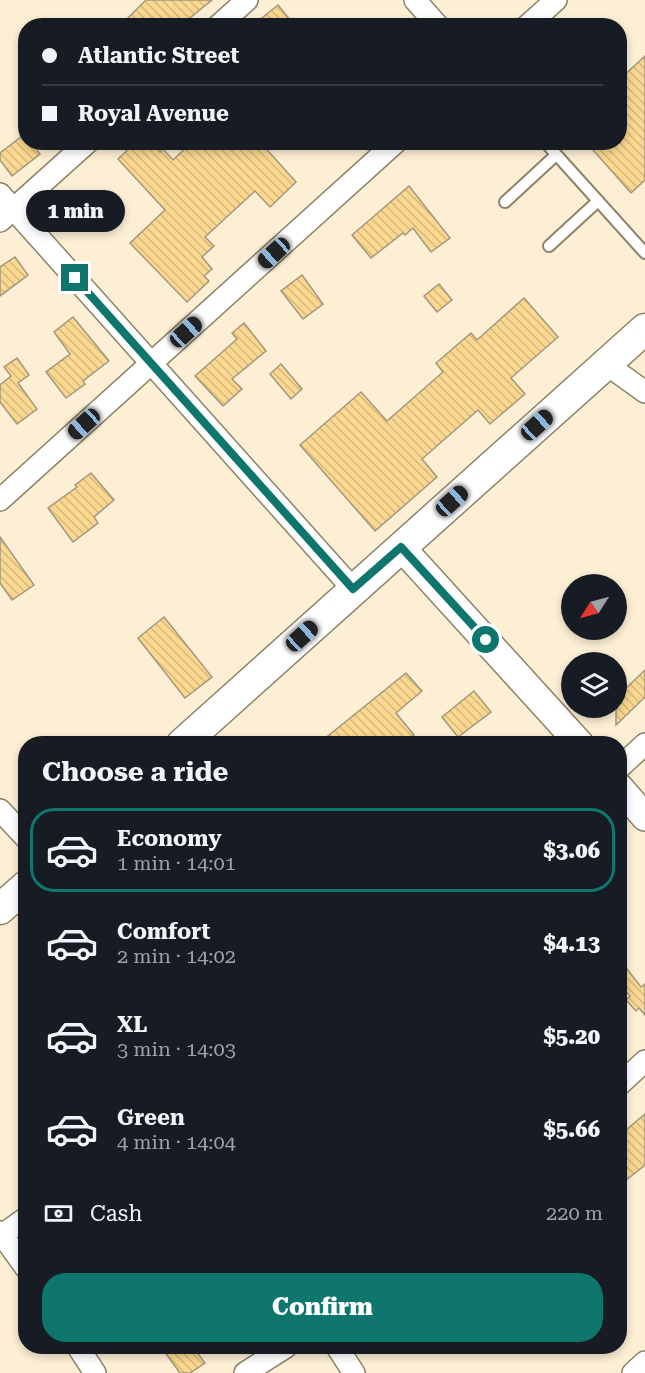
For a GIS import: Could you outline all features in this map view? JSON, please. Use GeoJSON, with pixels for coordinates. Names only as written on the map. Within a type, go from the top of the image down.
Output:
{"type":"FeatureCollection","features":[{"type":"Feature","properties":{"kind":"main road"},"geometry":{"type":"LineString","coordinates":[[191,736],[645,329]]}},
{"type":"Feature","properties":{"kind":"main road"},"geometry":{"type":"LineString","coordinates":[[0,909],[18,893]]}},
{"type":"Feature","properties":{"kind":"street"},"geometry":{"type":"LineString","coordinates":[[227,18],[247,0]]}},
{"type":"Feature","properties":{"kind":"street"},"geometry":{"type":"LineString","coordinates":[[415,0],[431,18]]}},
{"type":"Feature","properties":{"kind":"street"},"geometry":{"type":"LineString","coordinates":[[536,18],[556,0]]}},
{"type":"Feature","properties":{"kind":"street"},"geometry":{"type":"LineString","coordinates":[[78,150],[4,208],[151,363],[353,589]]}},
{"type":"Feature","properties":{"kind":"street"},"geometry":{"type":"LineString","coordinates":[[0,500],[387,150]]}},
{"type":"Feature","properties":{"kind":"street"},"geometry":{"type":"LineString","coordinates":[[606,364],[645,392]]}},
{"type":"Feature","properties":{"kind":"street"},"geometry":{"type":"LineString","coordinates":[[401,547],[572,736]]}},
{"type":"Feature","properties":{"kind":"street"},"geometry":{"type":"LineString","coordinates":[[627,761],[645,744]]}},
{"type":"Feature","properties":{"kind":"street"},"geometry":{"type":"LineString","coordinates":[[627,796],[645,817]]}},
{"type":"Feature","properties":{"kind":"street"},"geometry":{"type":"LineString","coordinates":[[0,810],[18,829]]}},
{"type":"Feature","properties":{"kind":"street"},"geometry":{"type":"LineString","coordinates":[[627,1078],[645,1061]]}},
{"type":"Feature","properties":{"kind":"street"},"geometry":{"type":"LineString","coordinates":[[18,1223],[1,1234],[18,1257]]}},
{"type":"Feature","properties":{"kind":"street"},"geometry":{"type":"LineString","coordinates":[[83,1354],[95,1373]]}},
{"type":"Feature","properties":{"kind":"street"},"geometry":{"type":"LineString","coordinates":[[245,1373],[275,1354]]}},
{"type":"Feature","properties":{"kind":"street"},"geometry":{"type":"LineString","coordinates":[[342,1354],[354,1373]]}},
{"type":"Feature","properties":{"kind":"street"},"geometry":{"type":"LineString","coordinates":[[633,1373],[645,1362]]}},
{"type":"Feature","properties":{"kind":"lane"},"geometry":{"type":"LineString","coordinates":[[552,150],[645,253]]}},
{"type":"Feature","properties":{"kind":"lane"},"geometry":{"type":"LineString","coordinates":[[505,202],[556,155]]}},
{"type":"Feature","properties":{"kind":"lane"},"geometry":{"type":"LineString","coordinates":[[549,246],[598,201]]}},
{"type":"Feature","properties":{"kind":"building"},"geometry":{"type":"Polygon","coordinates":[[[146,0],[212,0],[190,18],[128,18],[146,0]]]}},
{"type":"Feature","properties":{"kind":"building"},"geometry":{"type":"Polygon","coordinates":[[[278,5],[289,18],[262,18],[278,5]]]}},
{"type":"Feature","properties":{"kind":"building"},"geometry":{"type":"Polygon","coordinates":[[[645,56],[645,180],[631,193],[593,150],[627,150],[627,73],[645,56]]]}},
{"type":"Feature","properties":{"kind":"building"},"geometry":{"type":"Polygon","coordinates":[[[18,139],[18,150],[37,150],[40,154],[12,176],[0,160],[0,153],[18,139]]]}},
{"type":"Feature","properties":{"kind":"building"},"geometry":{"type":"Polygon","coordinates":[[[128,150],[158,150],[160,152],[164,150],[173,160],[184,150],[267,150],[296,182],[270,207],[255,191],[205,237],[214,246],[202,257],[212,269],[204,276],[209,281],[187,302],[130,243],[165,210],[118,159],[128,150]]]}},
{"type":"Feature","properties":{"kind":"building"},"geometry":{"type":"Polygon","coordinates":[[[409,186],[450,238],[431,252],[413,228],[371,258],[352,235],[409,186]]]}},
{"type":"Feature","properties":{"kind":"building"},"geometry":{"type":"Polygon","coordinates":[[[15,257],[28,275],[0,296],[0,267],[15,257]]]}},
{"type":"Feature","properties":{"kind":"building"},"geometry":{"type":"Polygon","coordinates":[[[302,275],[323,304],[303,319],[281,291],[302,275]]]}},
{"type":"Feature","properties":{"kind":"building"},"geometry":{"type":"Polygon","coordinates":[[[439,284],[452,300],[437,312],[424,296],[439,284]]]}},
{"type":"Feature","properties":{"kind":"building"},"geometry":{"type":"Polygon","coordinates":[[[524,298],[558,337],[511,378],[525,394],[490,424],[478,410],[422,459],[437,477],[375,531],[300,445],[361,392],[387,421],[443,372],[436,363],[471,333],[477,340],[524,298]]]}},
{"type":"Feature","properties":{"kind":"building"},"geometry":{"type":"Polygon","coordinates":[[[73,317],[109,361],[66,398],[46,372],[70,354],[54,332],[73,317]]]}},
{"type":"Feature","properties":{"kind":"building"},"geometry":{"type":"Polygon","coordinates":[[[244,323],[266,351],[232,379],[242,389],[223,406],[195,376],[237,339],[232,333],[244,323]]]}},
{"type":"Feature","properties":{"kind":"building"},"geometry":{"type":"Polygon","coordinates":[[[17,358],[29,375],[18,383],[37,409],[17,424],[0,402],[0,385],[11,376],[4,367],[17,358]]]}},
{"type":"Feature","properties":{"kind":"building"},"geometry":{"type":"Polygon","coordinates":[[[281,364],[302,389],[291,399],[270,374],[281,364]]]}},
{"type":"Feature","properties":{"kind":"building"},"geometry":{"type":"Polygon","coordinates":[[[91,473],[114,500],[94,517],[98,523],[73,542],[48,508],[77,487],[75,485],[91,473]]]}},
{"type":"Feature","properties":{"kind":"building"},"geometry":{"type":"Polygon","coordinates":[[[0,537],[34,585],[12,600],[0,583],[0,537]]]}},
{"type":"Feature","properties":{"kind":"building"},"geometry":{"type":"Polygon","coordinates":[[[164,617],[212,677],[185,698],[138,638],[164,617]]]}},
{"type":"Feature","properties":{"kind":"building"},"geometry":{"type":"Polygon","coordinates":[[[645,670],[645,697],[627,714],[627,687],[645,670]]]}},
{"type":"Feature","properties":{"kind":"building"},"geometry":{"type":"Polygon","coordinates":[[[406,673],[422,691],[396,713],[413,736],[328,736],[406,673]]]}},
{"type":"Feature","properties":{"kind":"building"},"geometry":{"type":"Polygon","coordinates":[[[474,691],[491,712],[459,736],[442,717],[474,691]]]}},
{"type":"Feature","properties":{"kind":"building"},"geometry":{"type":"Polygon","coordinates":[[[616,718],[623,718],[616,725],[616,718]]]}},
{"type":"Feature","properties":{"kind":"building"},"geometry":{"type":"Polygon","coordinates":[[[627,969],[641,987],[645,984],[645,1015],[639,1008],[636,1011],[627,1001],[630,996],[627,992],[627,969]]]}},
{"type":"Feature","properties":{"kind":"building"},"geometry":{"type":"Polygon","coordinates":[[[645,1114],[645,1165],[627,1179],[627,1129],[645,1114]]]}},
{"type":"Feature","properties":{"kind":"building"},"geometry":{"type":"Polygon","coordinates":[[[166,1354],[198,1354],[205,1363],[190,1373],[180,1373],[166,1354]]]}},
{"type":"Feature","properties":{"kind":"route"},"geometry":{"type":"LineString","coordinates":[[75,278],[353,589],[401,547],[486,640]]}}]}
